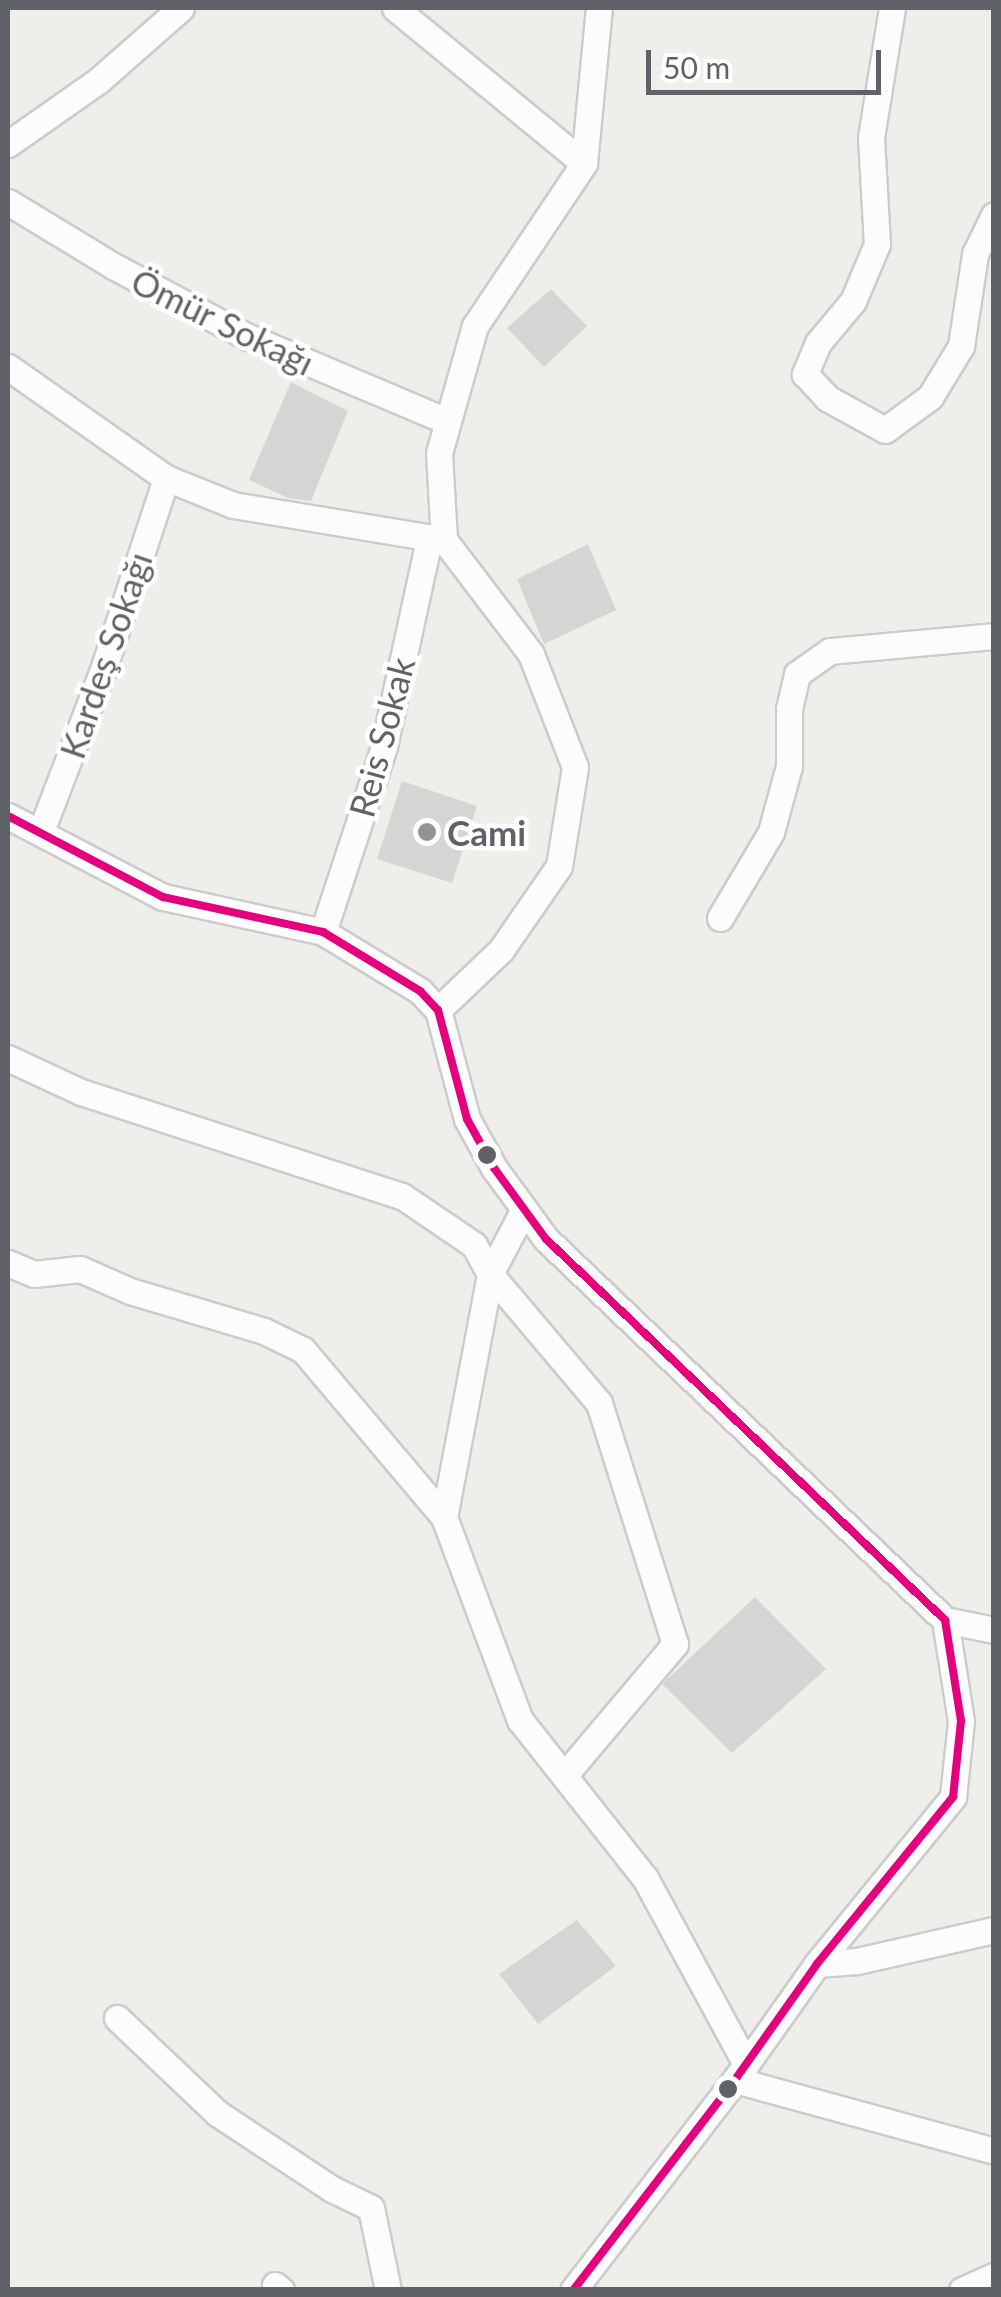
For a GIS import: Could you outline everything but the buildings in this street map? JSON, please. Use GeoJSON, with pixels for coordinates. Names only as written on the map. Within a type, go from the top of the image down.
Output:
{"type":"FeatureCollection","features":[{"type":"Feature","properties":{"kind":"street"},"geometry":{"type":"LineString","coordinates":[[8,144],[99,80],[181,8]]}},
{"type":"Feature","properties":{"kind":"street"},"geometry":{"type":"LineString","coordinates":[[395,8],[584,163]]}},
{"type":"Feature","properties":{"kind":"street"},"geometry":{"type":"LineString","coordinates":[[584,163],[599,8]]}},
{"type":"Feature","properties":{"kind":"street"},"geometry":{"type":"LineString","coordinates":[[892,8],[871,137],[877,244],[853,300],[818,343],[805,374],[826,398],[885,430],[930,397],[961,346],[975,254],[994,214]]}},
{"type":"Feature","properties":{"kind":"street","name":"Reis Sokak"},"geometry":{"type":"LineString","coordinates":[[324,932],[384,746],[436,540],[439,453],[475,326],[584,163]]}},
{"type":"Feature","properties":{"kind":"street","name":"Ömür Sokağı"},"geometry":{"type":"LineString","coordinates":[[8,202],[115,267],[248,337],[448,421]]}},
{"type":"Feature","properties":{"kind":"street"},"geometry":{"type":"LineString","coordinates":[[8,367],[166,478],[234,505],[436,540],[531,654],[575,768],[559,866],[501,950],[438,1010]]}},
{"type":"Feature","properties":{"kind":"street","name":"Kardeş Sokağı"},"geometry":{"type":"LineString","coordinates":[[41,831],[105,664],[166,478]]}},
{"type":"Feature","properties":{"kind":"street"},"geometry":{"type":"LineString","coordinates":[[720,918],[771,832],[788,766],[789,708],[798,674],[830,652],[994,636]]}},
{"type":"Feature","properties":{"kind":"street"},"geometry":{"type":"LineString","coordinates":[[8,816],[163,897],[324,932],[420,991],[438,1010],[467,1119],[523,1211],[774,1460],[945,1620],[994,1630]]}},
{"type":"Feature","properties":{"kind":"street"},"geometry":{"type":"LineString","coordinates":[[8,1058],[81,1092],[402,1196],[474,1245],[490,1274],[599,1403],[675,1644],[564,1776]]}},
{"type":"Feature","properties":{"kind":"street"},"geometry":{"type":"LineString","coordinates":[[444,1517],[490,1274],[523,1211]]}},
{"type":"Feature","properties":{"kind":"street"},"geometry":{"type":"LineString","coordinates":[[8,1263],[34,1274],[80,1269],[130,1291],[264,1331],[303,1350],[444,1517],[520,1720],[645,1878],[740,2072],[994,2150]]}},
{"type":"Feature","properties":{"kind":"street"},"geometry":{"type":"LineString","coordinates":[[572,2290],[740,2072],[817,1964],[953,1798],[961,1721],[945,1620]]}},
{"type":"Feature","properties":{"kind":"street"},"geometry":{"type":"LineString","coordinates":[[817,1964],[857,1961],[994,1930]]}},
{"type":"Feature","properties":{"kind":"street"},"geometry":{"type":"LineString","coordinates":[[117,2018],[218,2113],[332,2189],[372,2208],[388,2290]]}},
{"type":"Feature","properties":{"kind":"street"},"geometry":{"type":"LineString","coordinates":[[962,2290],[994,2276]]}},
{"type":"Feature","properties":{"kind":"transit line"},"geometry":{"type":"LineString","coordinates":[[8,816],[163,897],[323,932],[420,991],[438,1010],[467,1119],[494,1168],[546,1239],[945,1620],[961,1721],[953,1797],[817,1964],[735,2080],[573,2290]]}},
{"type":"Feature","properties":{"kind":"place","name":"Cami"},"geometry":{"type":"Point","coordinates":[427,832]}}]}
